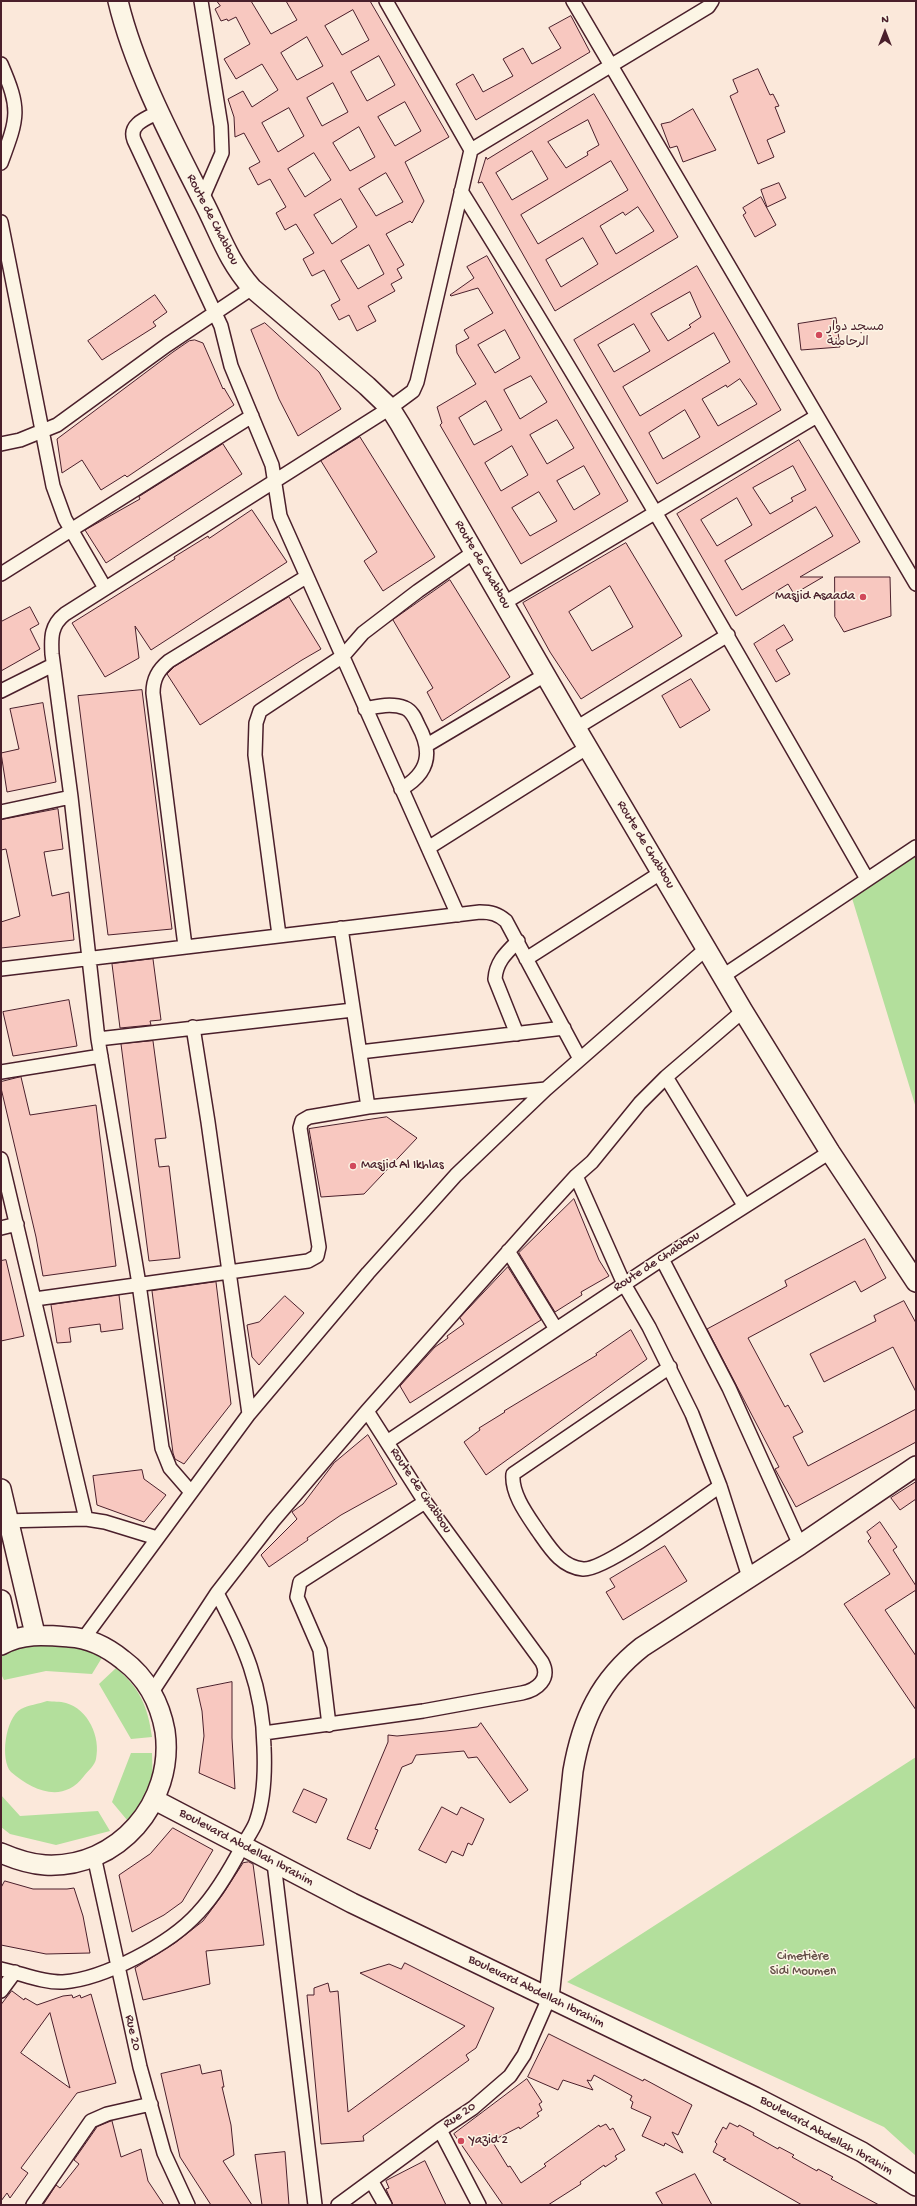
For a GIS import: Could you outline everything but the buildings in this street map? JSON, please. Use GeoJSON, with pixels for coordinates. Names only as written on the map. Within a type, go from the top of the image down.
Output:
{"type":"FeatureCollection","features":[{"type":"Feature","properties":{"kind":"street","name":"Route de Chabbou"},"geometry":{"type":"LineString","coordinates":[[118,1],[159,112],[202,199],[223,247],[238,272],[252,288],[390,408],[415,446],[545,675],[743,1011],[830,1152],[916,1282]]}},
{"type":"Feature","properties":{"kind":"street"},"geometry":{"type":"LineString","coordinates":[[201,1],[221,126],[222,153],[202,199]]}},
{"type":"Feature","properties":{"kind":"street"},"geometry":{"type":"LineString","coordinates":[[190,1491],[170,1468],[162,1448],[139,1284],[98,1038],[71,797],[53,665],[51,636],[55,624],[65,614],[390,408],[413,390],[417,382],[436,308],[471,150],[386,1]]}},
{"type":"Feature","properties":{"kind":"street"},"geometry":{"type":"LineString","coordinates":[[573,1],[916,584]]}},
{"type":"Feature","properties":{"kind":"street"},"geometry":{"type":"LineString","coordinates":[[471,150],[612,67],[708,7],[712,1]]}},
{"type":"Feature","properties":{"kind":"street"},"geometry":{"type":"LineString","coordinates":[[1,64],[13,92],[15,115],[11,136],[1,163]]}},
{"type":"Feature","properties":{"kind":"street"},"geometry":{"type":"LineString","coordinates":[[159,112],[137,124],[133,136],[221,326],[227,355],[272,465],[280,516],[458,915]]}},
{"type":"Feature","properties":{"kind":"street"},"geometry":{"type":"LineString","coordinates":[[461,191],[550,334],[728,635],[867,879]]}},
{"type":"Feature","properties":{"kind":"street"},"geometry":{"type":"LineString","coordinates":[[1,222],[53,486],[71,531],[105,588]]}},
{"type":"Feature","properties":{"kind":"street"},"geometry":{"type":"LineString","coordinates":[[1,444],[42,433],[73,415],[167,345],[216,314],[252,288]]}},
{"type":"Feature","properties":{"kind":"street"},"geometry":{"type":"LineString","coordinates":[[1,574],[252,416]]}},
{"type":"Feature","properties":{"kind":"street"},"geometry":{"type":"LineString","coordinates":[[504,603],[818,416]]}},
{"type":"Feature","properties":{"kind":"street"},"geometry":{"type":"LineString","coordinates":[[279,935],[255,755],[256,723],[260,711],[343,656],[363,633],[418,591],[474,552]]}},
{"type":"Feature","properties":{"kind":"street"},"geometry":{"type":"LineString","coordinates":[[185,946],[153,697],[154,680],[169,661],[306,577]]}},
{"type":"Feature","properties":{"kind":"street"},"geometry":{"type":"LineString","coordinates":[[576,728],[728,635]]}},
{"type":"Feature","properties":{"kind":"street"},"geometry":{"type":"LineString","coordinates":[[1,691],[53,665]]}},
{"type":"Feature","properties":{"kind":"street"},"geometry":{"type":"LineString","coordinates":[[427,745],[545,675]]}},
{"type":"Feature","properties":{"kind":"street"},"geometry":{"type":"LineString","coordinates":[[365,709],[384,705],[406,709],[413,715],[427,745],[427,756],[423,770],[413,783],[401,789]]}},
{"type":"Feature","properties":{"kind":"street"},"geometry":{"type":"LineString","coordinates":[[428,848],[588,747]]}},
{"type":"Feature","properties":{"kind":"street"},"geometry":{"type":"LineString","coordinates":[[1,812],[71,797]]}},
{"type":"Feature","properties":{"kind":"street"},"geometry":{"type":"LineString","coordinates":[[722,976],[916,847]]}},
{"type":"Feature","properties":{"kind":"street"},"geometry":{"type":"LineString","coordinates":[[526,959],[662,872]]}},
{"type":"Feature","properties":{"kind":"street"},"geometry":{"type":"LineString","coordinates":[[1,969],[480,912],[499,915],[506,921],[580,1059]]}},
{"type":"Feature","properties":{"kind":"street"},"geometry":{"type":"LineString","coordinates":[[341,928],[368,1107]]}},
{"type":"Feature","properties":{"kind":"street"},"geometry":{"type":"LineString","coordinates":[[517,1034],[495,979],[496,970],[500,960],[518,941]]}},
{"type":"Feature","properties":{"kind":"street"},"geometry":{"type":"LineString","coordinates":[[84,1638],[190,1491],[249,1414],[364,1279],[456,1175],[546,1089],[706,948]]}},
{"type":"Feature","properties":{"kind":"street"},"geometry":{"type":"LineString","coordinates":[[98,1038],[353,1010]]}},
{"type":"Feature","properties":{"kind":"street"},"geometry":{"type":"LineString","coordinates":[[152,1692],[217,1592],[366,1411],[576,1176],[592,1162],[618,1128],[666,1077],[743,1011]]}},
{"type":"Feature","properties":{"kind":"street"},"geometry":{"type":"LineString","coordinates":[[193,1027],[249,1414]]}},
{"type":"Feature","properties":{"kind":"street"},"geometry":{"type":"LineString","coordinates":[[360,1052],[564,1028]]}},
{"type":"Feature","properties":{"kind":"street"},"geometry":{"type":"LineString","coordinates":[[1,1072],[102,1056]]}},
{"type":"Feature","properties":{"kind":"street"},"geometry":{"type":"LineString","coordinates":[[666,1077],[744,1205]]}},
{"type":"Feature","properties":{"kind":"street"},"geometry":{"type":"LineString","coordinates":[[35,1299],[308,1261],[317,1256],[319,1247],[301,1124],[302,1121],[309,1117],[368,1107],[546,1089]]}},
{"type":"Feature","properties":{"kind":"street","name":"Route de Chabbou"},"geometry":{"type":"LineString","coordinates":[[264,1733],[329,1725],[532,1691],[539,1686],[544,1678],[545,1668],[542,1662],[425,1502],[387,1442],[744,1205],[830,1152]]}},
{"type":"Feature","properties":{"kind":"street"},"geometry":{"type":"LineString","coordinates":[[1,1159],[86,1519]]}},
{"type":"Feature","properties":{"kind":"street"},"geometry":{"type":"LineString","coordinates":[[576,1176],[624,1284],[670,1367],[692,1414],[720,1486],[749,1577]]}},
{"type":"Feature","properties":{"kind":"street"},"geometry":{"type":"LineString","coordinates":[[1,1228],[17,1224]]}},
{"type":"Feature","properties":{"kind":"street"},"geometry":{"type":"LineString","coordinates":[[508,1251],[556,1329]]}},
{"type":"Feature","properties":{"kind":"street"},"geometry":{"type":"LineString","coordinates":[[662,1259],[729,1388],[800,1545]]}},
{"type":"Feature","properties":{"kind":"street"},"geometry":{"type":"LineString","coordinates":[[670,1367],[512,1474],[512,1483],[515,1492],[533,1524],[555,1556],[576,1568],[591,1569],[620,1554],[720,1486]]}},
{"type":"Feature","properties":{"kind":"street"},"geometry":{"type":"LineString","coordinates":[[366,1411],[387,1442]]}},
{"type":"Feature","properties":{"kind":"street"},"geometry":{"type":"LineString","coordinates":[[549,1998],[569,1803],[578,1746],[585,1723],[596,1699],[626,1660],[665,1631],[800,1545],[916,1466]]}},
{"type":"Feature","properties":{"kind":"street"},"geometry":{"type":"LineString","coordinates":[[1,1490],[5,1521],[35,1634]]}},
{"type":"Feature","properties":{"kind":"street"},"geometry":{"type":"LineString","coordinates":[[329,1725],[320,1650],[297,1597],[300,1582],[425,1502]]}},
{"type":"Feature","properties":{"kind":"street"},"geometry":{"type":"LineString","coordinates":[[5,1521],[86,1519],[112,1524],[157,1538]]}},
{"type":"Feature","properties":{"kind":"street"},"geometry":{"type":"LineString","coordinates":[[1,1969],[37,1978],[62,1982],[117,1967],[160,1944],[198,1914],[234,1862],[256,1822],[260,1802],[264,1756],[264,1733],[260,1702],[248,1658],[217,1592]]}},
{"type":"Feature","properties":{"kind":"street"},"geometry":{"type":"LineString","coordinates":[[1,1600],[5,1643],[35,1634],[84,1638],[111,1650],[128,1664],[152,1692],[162,1718],[167,1746],[164,1773],[155,1800],[144,1818],[130,1834],[113,1847],[94,1856],[70,1863],[45,1864],[20,1861],[1,1853]]}},
{"type":"Feature","properties":{"kind":"street","name":"Boulevard Abdellah Ibrahim"},"geometry":{"type":"LineString","coordinates":[[155,1800],[352,1903],[755,2097],[862,2152],[916,2186]]}},
{"type":"Feature","properties":{"kind":"street","name":"Rue 20"},"geometry":{"type":"LineString","coordinates":[[94,1856],[140,2067],[164,2153],[188,2205]]}},
{"type":"Feature","properties":{"kind":"street"},"geometry":{"type":"LineString","coordinates":[[274,1863],[315,2205]]}},
{"type":"Feature","properties":{"kind":"street"},"geometry":{"type":"LineString","coordinates":[[1,1990],[15,1972]]}},
{"type":"Feature","properties":{"kind":"street","name":"Rue 20"},"geometry":{"type":"LineString","coordinates":[[338,2205],[372,2182],[440,2130],[473,2108],[510,2076],[524,2055],[549,1998]]}},
{"type":"Feature","properties":{"kind":"street"},"geometry":{"type":"LineString","coordinates":[[33,2205],[91,2121],[107,2114],[151,2104]]}},
{"type":"Feature","properties":{"kind":"street"},"geometry":{"type":"LineString","coordinates":[[440,2130],[479,2205]]}},
{"type":"Feature","properties":{"kind":"street"},"geometry":{"type":"LineString","coordinates":[[372,2182],[385,2205]]}},
{"type":"Feature","properties":{"kind":"green space"},"geometry":{"type":"Polygon","coordinates":[[[916,839],[916,1108],[848,885],[916,839]]]}},
{"type":"Feature","properties":{"kind":"green space"},"geometry":{"type":"Polygon","coordinates":[[[75,1641],[103,1656],[92,1674],[46,1671],[4,1680],[1,1674],[1,1653],[11,1647],[75,1641]]]}},
{"type":"Feature","properties":{"kind":"green space"},"geometry":{"type":"Polygon","coordinates":[[[116,1668],[131,1683],[142,1699],[148,1716],[152,1737],[131,1739],[99,1684],[116,1668]]]}},
{"type":"Feature","properties":{"kind":"green space"},"geometry":{"type":"Polygon","coordinates":[[[47,1701],[66,1703],[81,1711],[91,1725],[97,1742],[96,1759],[93,1766],[76,1785],[67,1790],[57,1792],[48,1792],[38,1789],[29,1785],[11,1772],[8,1766],[5,1749],[8,1730],[11,1721],[16,1714],[21,1709],[47,1701]]]}},
{"type":"Feature","properties":{"kind":"green space"},"geometry":{"type":"Polygon","coordinates":[[[131,1753],[152,1753],[153,1792],[127,1820],[112,1802],[131,1753]]]}},
{"type":"Feature","properties":{"kind":"green space","name":"Cimetière Sidi Moumen"},"geometry":{"type":"Polygon","coordinates":[[[916,1757],[916,2156],[884,2127],[567,1982],[916,1757]]]}},
{"type":"Feature","properties":{"kind":"green space"},"geometry":{"type":"Polygon","coordinates":[[[1,1795],[20,1816],[98,1811],[110,1831],[56,1845],[10,1834],[1,1827],[1,1795]]]}},
{"type":"Feature","properties":{"kind":"place","name":"مسجد دوار الرحامنة"},"geometry":{"type":"Point","coordinates":[819,335]}},
{"type":"Feature","properties":{"kind":"place","name":"Masjid Asaada"},"geometry":{"type":"Point","coordinates":[863,597]}},
{"type":"Feature","properties":{"kind":"place","name":"Masjid Al Ikhlas"},"geometry":{"type":"Point","coordinates":[353,1166]}},
{"type":"Feature","properties":{"kind":"place","name":"Yazid 2"},"geometry":{"type":"Point","coordinates":[461,2141]}}]}
